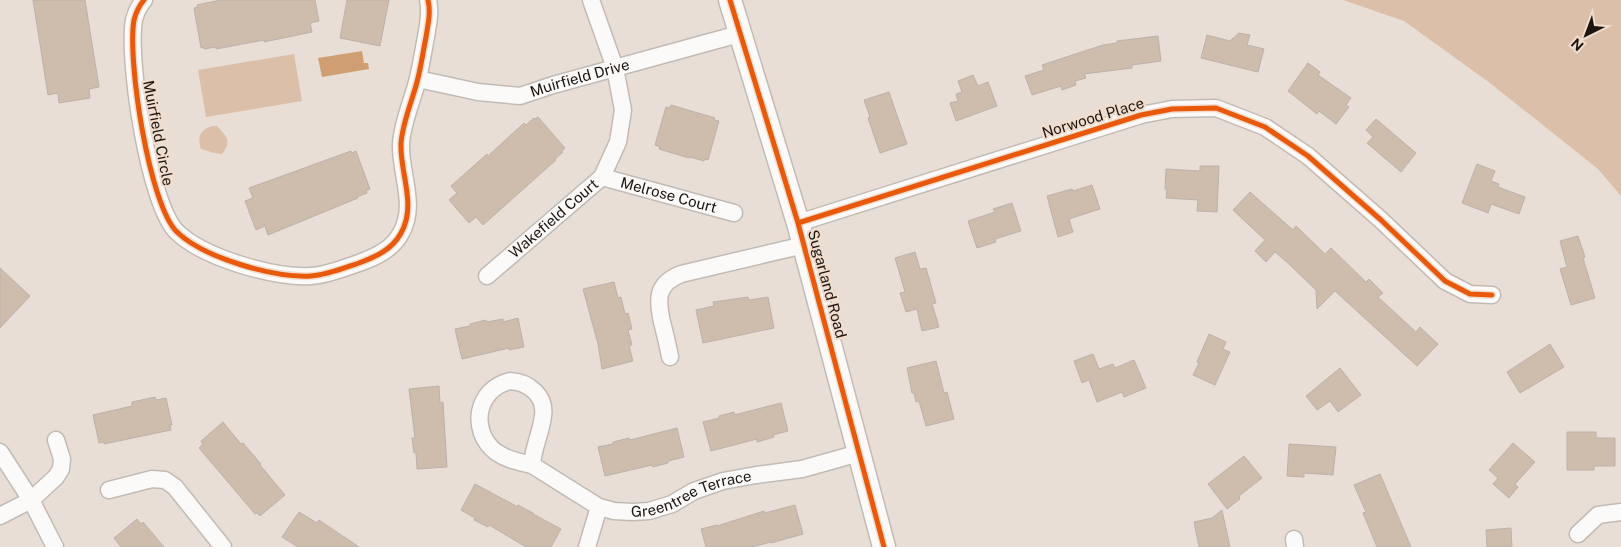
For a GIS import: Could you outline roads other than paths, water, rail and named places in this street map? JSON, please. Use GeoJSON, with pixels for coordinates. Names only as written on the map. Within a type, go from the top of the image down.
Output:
{"type":"FeatureCollection","features":[{"type":"Feature","properties":{"kind":"street","name":"Muirfield Circle"},"geometry":{"type":"LineString","coordinates":[[144,0],[138,7],[134,21],[133,63],[148,161],[157,195],[176,232],[202,250],[258,270],[294,276],[314,276],[374,258],[392,245],[402,233],[407,217],[408,197],[401,144],[418,79],[431,11],[428,0]]}},
{"type":"Feature","properties":{"kind":"street","name":"Wakefield Court"},"geometry":{"type":"LineString","coordinates":[[487,276],[602,177],[618,142],[623,110],[615,68],[591,0]]}},
{"type":"Feature","properties":{"kind":"street","name":"Sugarland Road"},"geometry":{"type":"LineString","coordinates":[[730,0],[798,222],[884,547]]}},
{"type":"Feature","properties":{"kind":"street","name":"Muirfield Drive"},"geometry":{"type":"LineString","coordinates":[[418,79],[478,92],[520,96],[553,85],[739,34]]}},
{"type":"Feature","properties":{"kind":"street","name":"Norwood Place"},"geometry":{"type":"LineString","coordinates":[[798,222],[1141,115],[1172,109],[1216,108],[1265,127],[1308,156],[1445,281],[1470,294],[1492,295]]}},
{"type":"Feature","properties":{"kind":"street","name":"Melrose Court"},"geometry":{"type":"LineString","coordinates":[[602,177],[734,213]]}},
{"type":"Feature","properties":{"kind":"street"},"geometry":{"type":"LineString","coordinates":[[670,357],[658,304],[664,284],[672,277],[804,245]]}},
{"type":"Feature","properties":{"kind":"street","name":"Greentree Terrace"},"geometry":{"type":"LineString","coordinates":[[532,465],[543,416],[543,404],[537,392],[530,387],[516,381],[504,382],[496,386],[488,394],[482,403],[479,414],[482,435],[489,445],[505,457],[532,465],[598,507],[614,511],[649,511],[672,504],[694,491],[723,481],[802,469],[859,453]]}},
{"type":"Feature","properties":{"kind":"street"},"geometry":{"type":"LineString","coordinates":[[0,516],[31,500],[56,477],[61,469],[62,459],[56,440]]}},
{"type":"Feature","properties":{"kind":"street"},"geometry":{"type":"LineString","coordinates":[[0,452],[31,500],[55,547]]}},
{"type":"Feature","properties":{"kind":"street"},"geometry":{"type":"LineString","coordinates":[[109,490],[152,480],[165,480],[175,487],[223,547]]}},
{"type":"Feature","properties":{"kind":"street"},"geometry":{"type":"LineString","coordinates":[[587,547],[598,507]]}},
{"type":"Feature","properties":{"kind":"street"},"geometry":{"type":"LineString","coordinates":[[1578,534],[1598,515],[1621,512]]}}]}
